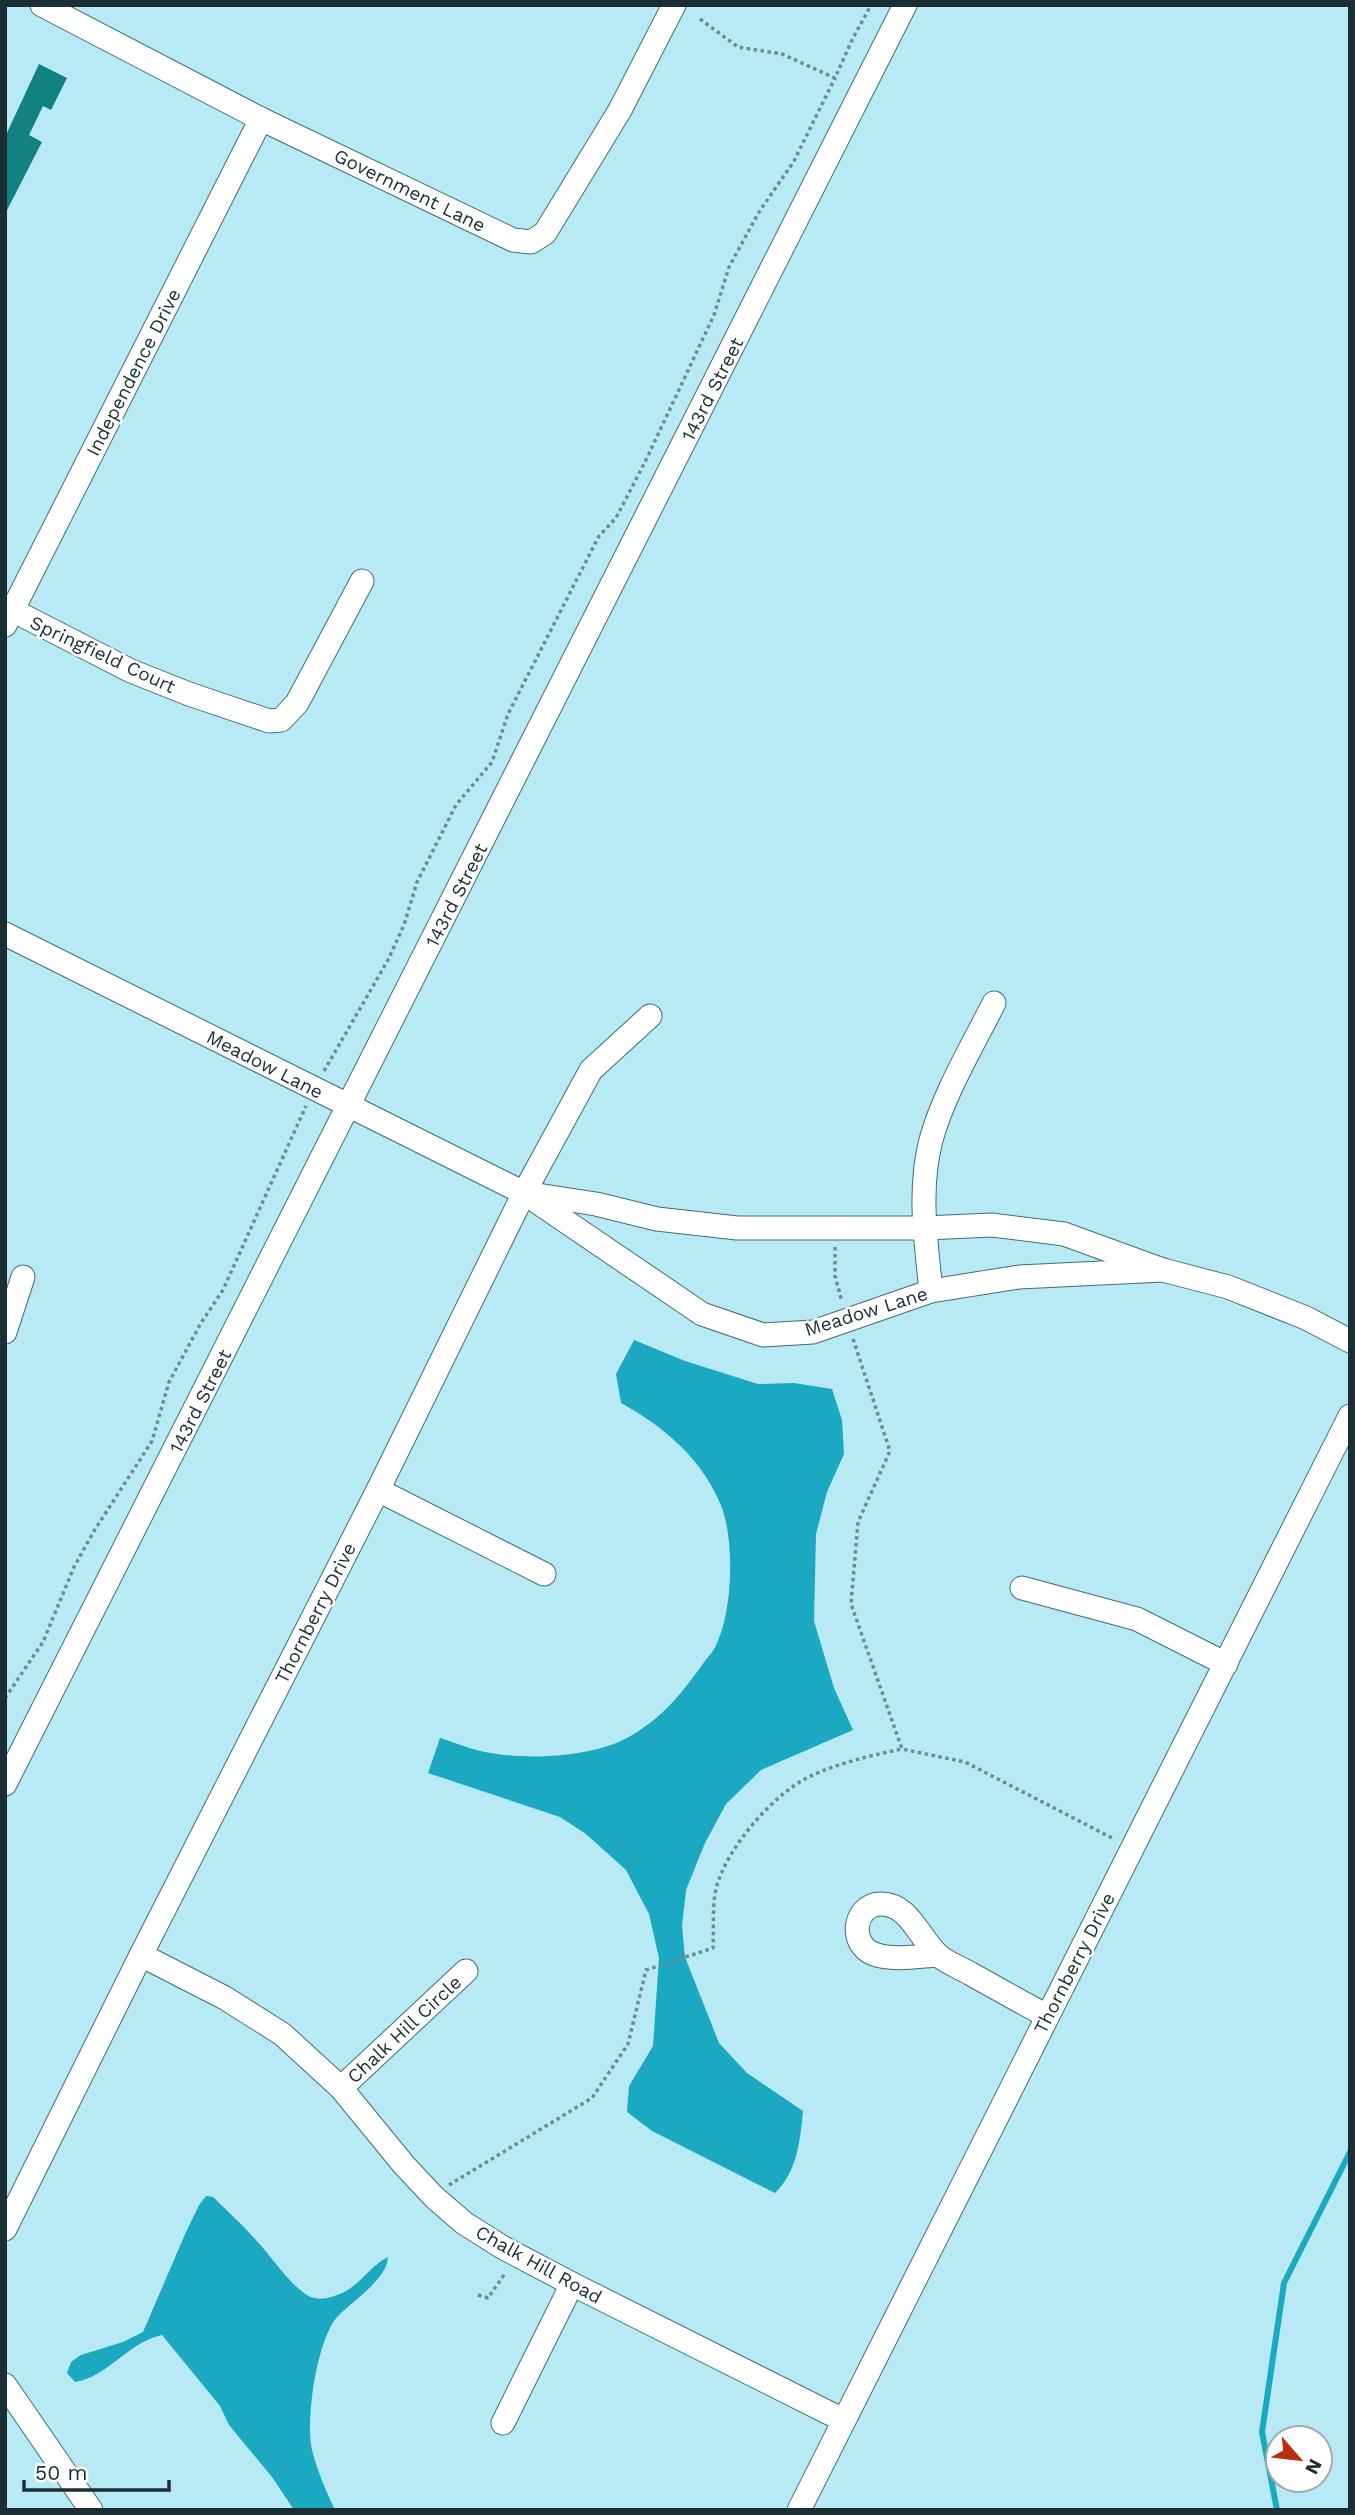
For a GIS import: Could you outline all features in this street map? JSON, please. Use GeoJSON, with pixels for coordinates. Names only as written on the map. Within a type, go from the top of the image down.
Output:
{"type":"FeatureCollection","features":[{"type":"Feature","properties":{"kind":"street","name":"Government Lane"},"geometry":{"type":"LineString","coordinates":[[42,5],[261,119],[513,240],[531,242],[545,233],[620,110],[674,5]]}},
{"type":"Feature","properties":{"kind":"street","name":"143rd Street"},"geometry":{"type":"LineString","coordinates":[[5,1784],[905,5]]}},
{"type":"Feature","properties":{"kind":"street","name":"Independence Drive"},"geometry":{"type":"LineString","coordinates":[[8,618],[261,119]]}},
{"type":"Feature","properties":{"kind":"street","name":"Springfield Court"},"geometry":{"type":"LineString","coordinates":[[8,618],[189,694],[269,721],[281,720],[297,703],[362,581]]}},
{"type":"Feature","properties":{"kind":"street","name":"Meadow Lane"},"geometry":{"type":"LineString","coordinates":[[5,934],[524,1193],[702,1314],[763,1335],[813,1332],[931,1291],[1019,1277],[1163,1270]]}},
{"type":"Feature","properties":{"kind":"street"},"geometry":{"type":"LineString","coordinates":[[931,1291],[925,1228],[925,1176],[931,1141],[946,1102],[994,1003]]}},
{"type":"Feature","properties":{"kind":"street","name":"Thornberry Drive"},"geometry":{"type":"LineString","coordinates":[[5,2229],[378,1490],[524,1193],[591,1070],[650,1016]]}},
{"type":"Feature","properties":{"kind":"street","name":"Meadow Lane"},"geometry":{"type":"LineString","coordinates":[[524,1193],[596,1204],[670,1221],[737,1228],[925,1228],[992,1225],[1064,1234],[1163,1270],[1228,1287],[1306,1318],[1350,1341]]}},
{"type":"Feature","properties":{"kind":"street"},"geometry":{"type":"LineString","coordinates":[[5,1332],[23,1277]]}},
{"type":"Feature","properties":{"kind":"street","name":"Thornberry Drive"},"geometry":{"type":"LineString","coordinates":[[799,2510],[1350,1416]]}},
{"type":"Feature","properties":{"kind":"street"},"geometry":{"type":"LineString","coordinates":[[378,1490],[544,1574]]}},
{"type":"Feature","properties":{"kind":"street"},"geometry":{"type":"LineString","coordinates":[[1022,1588],[1137,1619],[1226,1664]]}},
{"type":"Feature","properties":{"kind":"street","name":"Chalk Hill Road"},"geometry":{"type":"LineString","coordinates":[[141,1955],[225,1998],[282,2034],[341,2088],[404,2165],[432,2195],[464,2223],[502,2247],[572,2284],[843,2420]]}},
{"type":"Feature","properties":{"kind":"street"},"geometry":{"type":"LineString","coordinates":[[939,1955],[1046,2016]]}},
{"type":"Feature","properties":{"kind":"street","name":"Chalk Hill Circle"},"geometry":{"type":"LineString","coordinates":[[341,2088],[466,1970]]}},
{"type":"Feature","properties":{"kind":"street"},"geometry":{"type":"LineString","coordinates":[[503,2423],[572,2284]]}},
{"type":"Feature","properties":{"kind":"street"},"geometry":{"type":"LineString","coordinates":[[5,2385],[91,2510]]}},
{"type":"Feature","properties":{"kind":"path"},"geometry":{"type":"LineString","coordinates":[[5,1698],[43,1642],[74,1567],[94,1531],[152,1441],[169,1381],[223,1290],[315,1088],[388,960],[404,925],[417,882],[456,805],[492,762],[509,715],[599,536],[616,518],[646,460],[714,315],[729,267],[760,212],[794,161],[871,5]]}},
{"type":"Feature","properties":{"kind":"path"},"geometry":{"type":"LineString","coordinates":[[700,19],[738,47],[782,54],[835,78]]}},
{"type":"Feature","properties":{"kind":"path"},"geometry":{"type":"LineString","coordinates":[[835,1227],[835,1276],[846,1321],[890,1451],[858,1521],[851,1604],[902,1749]]}},
{"type":"Feature","properties":{"kind":"path"},"geometry":{"type":"LineString","coordinates":[[432,2195],[592,2098],[628,2044],[646,1970],[713,1948],[716,1888],[739,1838],[779,1797],[812,1774],[902,1749],[965,1762],[1132,1849]]}},
{"type":"Feature","properties":{"kind":"path"},"geometry":{"type":"LineString","coordinates":[[478,2295],[488,2298],[506,2272]]}},
{"type":"Feature","properties":{"kind":"water"},"geometry":{"type":"Polygon","coordinates":[[[634,1340],[685,1361],[758,1384],[794,1383],[832,1389],[842,1420],[844,1454],[827,1492],[816,1534],[814,1621],[834,1688],[853,1730],[761,1770],[726,1804],[705,1843],[686,1890],[682,1926],[685,1957],[719,2043],[747,2073],[803,2111],[799,2145],[793,2166],[775,2193],[652,2131],[627,2112],[629,2086],[653,2046],[659,1958],[649,1914],[626,1870],[586,1834],[560,1817],[428,1773],[440,1738],[485,1752],[542,1756],[579,1753],[627,1738],[669,1706],[716,1646],[729,1593],[730,1553],[725,1517],[712,1487],[691,1458],[652,1422],[621,1403],[616,1374],[634,1340]]]}},
{"type":"Feature","properties":{"kind":"water"},"geometry":{"type":"Polygon","coordinates":[[[206,2196],[213,2197],[250,2233],[289,2279],[311,2297],[323,2299],[342,2293],[388,2257],[376,2281],[338,2316],[331,2327],[314,2380],[310,2420],[312,2450],[335,2510],[294,2510],[272,2477],[229,2425],[220,2406],[162,2335],[139,2345],[87,2379],[75,2382],[67,2373],[71,2362],[81,2355],[123,2342],[143,2332],[186,2232],[206,2196]]]}},
{"type":"Feature","properties":{"kind":"building"},"geometry":{"type":"Polygon","coordinates":[[[39,64],[67,78],[51,110],[43,106],[29,135],[42,142],[5,214],[5,137],[39,64]]]}},
{"type":"Feature","properties":{"kind":"waterway"},"geometry":{"type":"LineString","coordinates":[[1277,2510],[1262,2432],[1284,2283],[1350,2152]]}}]}
